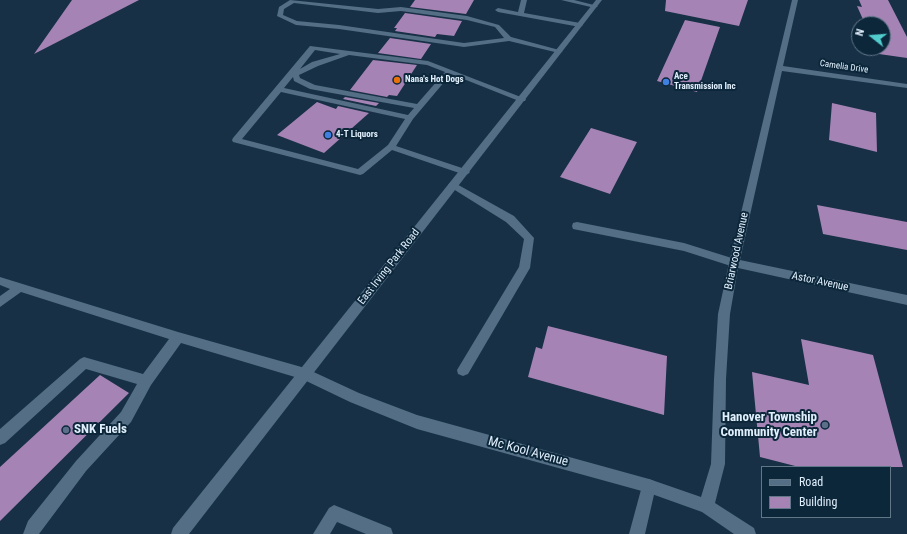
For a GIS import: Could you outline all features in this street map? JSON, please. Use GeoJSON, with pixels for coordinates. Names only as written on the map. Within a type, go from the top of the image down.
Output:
{"type":"FeatureCollection","features":[{"type":"Feature","properties":{"kind":"street"},"geometry":{"type":"LineString","coordinates":[[522,14],[524,0]]}},
{"type":"Feature","properties":{"kind":"street"},"geometry":{"type":"LineString","coordinates":[[564,0],[597,3]]}},
{"type":"Feature","properties":{"kind":"street","name":"Briarwood Avenue"},"geometry":{"type":"LineString","coordinates":[[706,506],[718,464],[720,379],[724,314],[734,263],[794,0]]}},
{"type":"Feature","properties":{"kind":"street"},"geometry":{"type":"LineString","coordinates":[[509,39],[496,26],[467,18],[401,8],[378,10],[293,1],[281,8],[280,16],[296,23],[339,27],[464,45],[509,39],[559,51]]}},
{"type":"Feature","properties":{"kind":"street","name":"East Irving Park Road"},"geometry":{"type":"LineString","coordinates":[[178,534],[597,3]]}},
{"type":"Feature","properties":{"kind":"street"},"geometry":{"type":"LineString","coordinates":[[498,10],[580,25]]}},
{"type":"Feature","properties":{"kind":"street"},"geometry":{"type":"LineString","coordinates":[[450,70],[410,118],[391,147],[360,172],[236,140],[313,48],[428,63],[450,70],[522,99]]}},
{"type":"Feature","properties":{"kind":"street"},"geometry":{"type":"LineString","coordinates":[[350,53],[315,64],[295,74],[297,79],[313,87],[420,107]]}},
{"type":"Feature","properties":{"kind":"street","name":"Camelia Drive"},"geometry":{"type":"LineString","coordinates":[[779,68],[907,86]]}},
{"type":"Feature","properties":{"kind":"street"},"geometry":{"type":"LineString","coordinates":[[279,89],[410,118]]}},
{"type":"Feature","properties":{"kind":"street"},"geometry":{"type":"LineString","coordinates":[[391,147],[464,172]]}},
{"type":"Feature","properties":{"kind":"street"},"geometry":{"type":"LineString","coordinates":[[453,185],[510,219],[529,238],[524,268],[463,370]]}},
{"type":"Feature","properties":{"kind":"street","name":"Astor Avenue"},"geometry":{"type":"LineString","coordinates":[[578,226],[684,247],[734,263],[907,300]]}},
{"type":"Feature","properties":{"kind":"street","name":"Mc Kool Avenue"},"geometry":{"type":"LineString","coordinates":[[0,281],[178,337],[305,374],[355,398],[417,422],[649,486],[706,506],[748,534]]}},
{"type":"Feature","properties":{"kind":"street"},"geometry":{"type":"LineString","coordinates":[[0,302],[20,287]]}},
{"type":"Feature","properties":{"kind":"street"},"geometry":{"type":"LineString","coordinates":[[31,534],[34,527],[81,466],[126,417],[146,381],[178,337]]}},
{"type":"Feature","properties":{"kind":"street"},"geometry":{"type":"LineString","coordinates":[[0,438],[84,363],[146,381]]}},
{"type":"Feature","properties":{"kind":"street"},"geometry":{"type":"LineString","coordinates":[[637,534],[649,486]]}},
{"type":"Feature","properties":{"kind":"street"},"geometry":{"type":"LineString","coordinates":[[321,534],[334,513],[385,534]]}},
{"type":"Feature","properties":{"kind":"building"},"geometry":{"type":"Polygon","coordinates":[[[72,0],[139,0],[34,54],[72,0]]]}},
{"type":"Feature","properties":{"kind":"building"},"geometry":{"type":"Polygon","coordinates":[[[415,0],[474,0],[466,14],[410,7],[415,0]]]}},
{"type":"Feature","properties":{"kind":"building"},"geometry":{"type":"Polygon","coordinates":[[[666,0],[748,0],[739,26],[665,11],[666,0]]]}},
{"type":"Feature","properties":{"kind":"building"},"geometry":{"type":"Polygon","coordinates":[[[859,0],[888,0],[907,37],[907,58],[891,56],[891,16],[861,16],[857,6],[862,7],[859,0]]]}},
{"type":"Feature","properties":{"kind":"building"},"geometry":{"type":"Polygon","coordinates":[[[405,13],[462,21],[454,36],[437,34],[435,37],[395,31],[397,28],[394,28],[405,13]]]}},
{"type":"Feature","properties":{"kind":"building"},"geometry":{"type":"Polygon","coordinates":[[[685,20],[720,27],[697,92],[657,81],[685,20]]]}},
{"type":"Feature","properties":{"kind":"building"},"geometry":{"type":"Polygon","coordinates":[[[390,38],[431,44],[421,59],[378,53],[390,38]]]}},
{"type":"Feature","properties":{"kind":"building"},"geometry":{"type":"Polygon","coordinates":[[[373,60],[417,65],[397,96],[389,95],[387,97],[350,90],[373,60]]]}},
{"type":"Feature","properties":{"kind":"building"},"geometry":{"type":"Polygon","coordinates":[[[345,97],[379,103],[376,106],[343,99],[345,97]]]}},
{"type":"Feature","properties":{"kind":"building"},"geometry":{"type":"Polygon","coordinates":[[[317,102],[336,109],[338,106],[369,113],[324,153],[277,135],[317,102]]]}},
{"type":"Feature","properties":{"kind":"building"},"geometry":{"type":"Polygon","coordinates":[[[832,103],[876,113],[877,152],[829,140],[832,103]]]}},
{"type":"Feature","properties":{"kind":"building"},"geometry":{"type":"Polygon","coordinates":[[[591,128],[637,142],[610,194],[560,177],[591,128]]]}},
{"type":"Feature","properties":{"kind":"building"},"geometry":{"type":"Polygon","coordinates":[[[817,205],[907,222],[907,250],[823,234],[817,205]]]}},
{"type":"Feature","properties":{"kind":"building"},"geometry":{"type":"Polygon","coordinates":[[[548,326],[667,356],[664,415],[528,377],[536,347],[542,349],[548,326]]]}},
{"type":"Feature","properties":{"kind":"building","name":"Hanover Township Community Center"},"geometry":{"type":"Polygon","coordinates":[[[801,339],[873,355],[903,467],[795,466],[760,457],[752,372],[809,385],[801,339]]]}},
{"type":"Feature","properties":{"kind":"building","name":"SNK Fuels"},"geometry":{"type":"Polygon","coordinates":[[[100,375],[129,393],[0,521],[0,467],[100,375]]]}},
{"type":"Feature","properties":{"kind":"place","name":"Nana's Hot Dogs"},"geometry":{"type":"Point","coordinates":[397,80]}},
{"type":"Feature","properties":{"kind":"place","name":"Ace Transmission Inc"},"geometry":{"type":"Point","coordinates":[666,82]}},
{"type":"Feature","properties":{"kind":"place","name":"4-T Liquors"},"geometry":{"type":"Point","coordinates":[328,135]}},
{"type":"Feature","properties":{"kind":"place","name":"Hanover Township Community Center"},"geometry":{"type":"Point","coordinates":[825,425]}},
{"type":"Feature","properties":{"kind":"place","name":"SNK Fuels"},"geometry":{"type":"Point","coordinates":[66,430]}}]}
